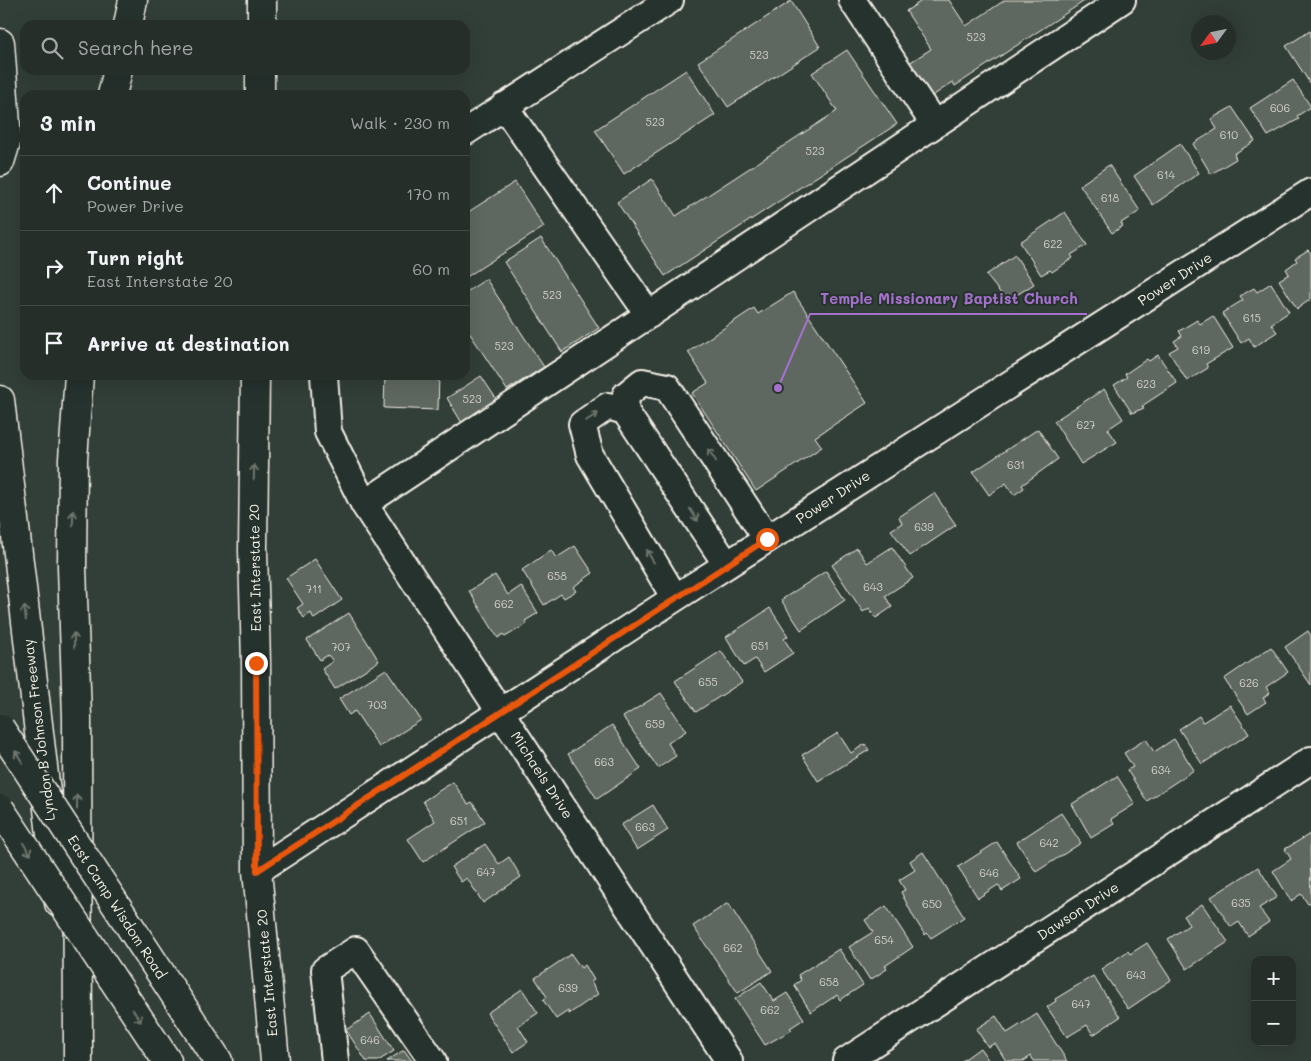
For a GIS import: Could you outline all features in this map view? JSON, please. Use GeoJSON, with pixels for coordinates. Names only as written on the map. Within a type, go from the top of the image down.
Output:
{"type":"FeatureCollection","features":[{"type":"Feature","properties":{"kind":"main road"},"geometry":{"type":"LineString","coordinates":[[129,20],[134,0]]}},
{"type":"Feature","properties":{"kind":"main road"},"geometry":{"type":"LineString","coordinates":[[262,0],[262,20]]}},
{"type":"Feature","properties":{"kind":"main road"},"geometry":{"type":"LineString","coordinates":[[0,43],[7,139],[0,162]]}},
{"type":"Feature","properties":{"kind":"main road"},"geometry":{"type":"LineString","coordinates":[[113,90],[117,75]]}},
{"type":"Feature","properties":{"kind":"main road"},"geometry":{"type":"LineString","coordinates":[[260,75],[260,90]]}},
{"type":"Feature","properties":{"kind":"main road"},"geometry":{"type":"LineString","coordinates":[[78,1061],[77,718],[72,567],[73,459],[79,380]]}},
{"type":"Feature","properties":{"kind":"main road","name":"East Interstate 20"},"geometry":{"type":"LineString","coordinates":[[255,380],[253,550],[256,663],[257,871],[275,1061]]}},
{"type":"Feature","properties":{"kind":"main road","name":"Lyndon B Johnson Freeway"},"geometry":{"type":"LineString","coordinates":[[0,400],[78,1061]]}},
{"type":"Feature","properties":{"kind":"main road","name":"East Camp Wisdom Road"},"geometry":{"type":"LineString","coordinates":[[0,728],[218,1061]]}},
{"type":"Feature","properties":{"kind":"main road"},"geometry":{"type":"LineString","coordinates":[[0,809],[167,1061]]}},
{"type":"Feature","properties":{"kind":"street"},"geometry":{"type":"LineString","coordinates":[[470,129],[670,0]]}},
{"type":"Feature","properties":{"kind":"street"},"geometry":{"type":"LineString","coordinates":[[852,0],[934,124]]}},
{"type":"Feature","properties":{"kind":"street"},"geometry":{"type":"LineString","coordinates":[[364,504],[1122,0]]}},
{"type":"Feature","properties":{"kind":"street"},"geometry":{"type":"LineString","coordinates":[[504,106],[649,316]]}},
{"type":"Feature","properties":{"kind":"street","name":"Power Drive"},"geometry":{"type":"LineString","coordinates":[[257,871],[502,713],[675,598],[1311,192]]}},
{"type":"Feature","properties":{"kind":"street","name":"Michaels Drive"},"geometry":{"type":"LineString","coordinates":[[324,380],[328,432],[364,504],[729,1061]]}},
{"type":"Feature","properties":{"kind":"street"},"geometry":{"type":"LineString","coordinates":[[727,565],[625,411],[626,394],[642,382],[667,387],[767,539]]}},
{"type":"Feature","properties":{"kind":"street"},"geometry":{"type":"LineString","coordinates":[[625,411],[608,406],[582,424],[590,455],[675,598]]}},
{"type":"Feature","properties":{"kind":"street","name":"Dawson Drive"},"geometry":{"type":"LineString","coordinates":[[846,1061],[1311,760]]}},
{"type":"Feature","properties":{"kind":"street"},"geometry":{"type":"LineString","coordinates":[[335,1061],[326,970],[356,950],[433,1061]]}},
{"type":"Feature","properties":{"kind":"building"},"geometry":{"type":"Polygon","coordinates":[[[923,0],[949,0],[966,26],[1005,0],[1086,0],[955,86],[953,82],[931,97],[909,63],[931,49],[906,11],[923,0]]]}},
{"type":"Feature","properties":{"kind":"building"},"geometry":{"type":"Polygon","coordinates":[[[791,1],[820,47],[728,107],[698,62],[791,1]]]}},
{"type":"Feature","properties":{"kind":"building"},"geometry":{"type":"Polygon","coordinates":[[[1310,31],[1311,33],[1311,85],[1286,46],[1310,31]]]}},
{"type":"Feature","properties":{"kind":"building"},"geometry":{"type":"Polygon","coordinates":[[[847,50],[897,124],[665,276],[617,202],[652,179],[676,216],[837,111],[812,73],[847,50]]]}},
{"type":"Feature","properties":{"kind":"building"},"geometry":{"type":"Polygon","coordinates":[[[686,70],[715,115],[624,174],[595,130],[686,70]]]}},
{"type":"Feature","properties":{"kind":"building"},"geometry":{"type":"Polygon","coordinates":[[[1293,80],[1311,107],[1297,116],[1299,119],[1268,136],[1250,108],[1293,80]]]}},
{"type":"Feature","properties":{"kind":"building"},"geometry":{"type":"Polygon","coordinates":[[[1232,107],[1255,141],[1234,154],[1236,159],[1211,174],[1193,144],[1217,129],[1211,119],[1232,107]]]}},
{"type":"Feature","properties":{"kind":"building"},"geometry":{"type":"Polygon","coordinates":[[[1180,144],[1199,173],[1153,205],[1134,176],[1180,144]]]}},
{"type":"Feature","properties":{"kind":"building"},"geometry":{"type":"Polygon","coordinates":[[[1109,165],[1140,211],[1121,223],[1123,226],[1112,233],[1080,185],[1109,165]]]}},
{"type":"Feature","properties":{"kind":"building"},"geometry":{"type":"Polygon","coordinates":[[[515,182],[544,227],[470,275],[470,211],[515,182]]]}},
{"type":"Feature","properties":{"kind":"building"},"geometry":{"type":"Polygon","coordinates":[[[1065,212],[1087,245],[1071,255],[1073,258],[1052,272],[1050,270],[1041,275],[1020,242],[1065,212]]]}},
{"type":"Feature","properties":{"kind":"building"},"geometry":{"type":"Polygon","coordinates":[[[541,238],[599,328],[562,352],[504,262],[541,238]]]}},
{"type":"Feature","properties":{"kind":"building"},"geometry":{"type":"Polygon","coordinates":[[[1308,250],[1311,253],[1311,299],[1297,309],[1279,280],[1289,274],[1286,269],[1297,261],[1295,258],[1308,250]]]}},
{"type":"Feature","properties":{"kind":"building"},"geometry":{"type":"Polygon","coordinates":[[[1015,255],[1034,284],[1007,301],[986,275],[1015,255]]]}},
{"type":"Feature","properties":{"kind":"building"},"geometry":{"type":"Polygon","coordinates":[[[486,279],[544,367],[507,390],[470,334],[470,290],[486,279]]]}},
{"type":"Feature","properties":{"kind":"building"},"geometry":{"type":"Polygon","coordinates":[[[1271,283],[1289,312],[1271,324],[1277,332],[1254,347],[1249,338],[1241,343],[1222,313],[1243,300],[1240,296],[1254,288],[1257,292],[1271,283]]]}},
{"type":"Feature","properties":{"kind":"building"},"geometry":{"type":"Polygon","coordinates":[[[793,292],[867,403],[815,437],[822,447],[756,491],[692,393],[708,383],[688,352],[754,308],[758,314],[793,292]]]}},
{"type":"Feature","properties":{"kind":"building"},"geometry":{"type":"Polygon","coordinates":[[[1213,316],[1233,348],[1206,364],[1208,368],[1187,381],[1169,352],[1178,347],[1174,341],[1182,336],[1179,331],[1197,320],[1200,324],[1213,316]]]}},
{"type":"Feature","properties":{"kind":"building"},"geometry":{"type":"Polygon","coordinates":[[[1158,355],[1177,383],[1142,406],[1144,408],[1132,413],[1114,385],[1127,377],[1125,374],[1147,359],[1149,361],[1158,355]]]}},
{"type":"Feature","properties":{"kind":"building"},"geometry":{"type":"Polygon","coordinates":[[[481,376],[497,400],[462,423],[447,398],[481,376]]]}},
{"type":"Feature","properties":{"kind":"building"},"geometry":{"type":"Polygon","coordinates":[[[385,380],[439,380],[438,410],[384,408],[385,380]]]}},
{"type":"Feature","properties":{"kind":"building"},"geometry":{"type":"Polygon","coordinates":[[[1104,389],[1123,419],[1108,429],[1117,442],[1081,464],[1054,421],[1104,389]]]}},
{"type":"Feature","properties":{"kind":"building"},"geometry":{"type":"Polygon","coordinates":[[[1038,429],[1058,459],[1022,485],[1024,488],[1014,495],[1006,483],[989,495],[973,472],[1038,429]]]}},
{"type":"Feature","properties":{"kind":"building"},"geometry":{"type":"Polygon","coordinates":[[[934,493],[956,525],[910,556],[891,530],[902,523],[899,517],[934,493]]]}},
{"type":"Feature","properties":{"kind":"building"},"geometry":{"type":"Polygon","coordinates":[[[575,546],[593,573],[573,587],[576,591],[564,598],[561,594],[544,605],[522,570],[551,550],[556,558],[575,546]]]}},
{"type":"Feature","properties":{"kind":"building"},"geometry":{"type":"Polygon","coordinates":[[[892,547],[913,578],[885,596],[892,607],[876,618],[869,608],[863,612],[832,565],[857,548],[867,563],[892,547]]]}},
{"type":"Feature","properties":{"kind":"building"},"geometry":{"type":"Polygon","coordinates":[[[315,559],[342,600],[314,619],[311,613],[304,618],[297,608],[303,604],[286,578],[315,559]]]}},
{"type":"Feature","properties":{"kind":"building"},"geometry":{"type":"Polygon","coordinates":[[[826,571],[845,600],[801,630],[781,600],[826,571]]]}},
{"type":"Feature","properties":{"kind":"building"},"geometry":{"type":"Polygon","coordinates":[[[495,575],[508,595],[521,586],[538,613],[525,621],[527,624],[505,637],[503,634],[498,638],[469,591],[495,575]]]}},
{"type":"Feature","properties":{"kind":"building"},"geometry":{"type":"Polygon","coordinates":[[[770,608],[788,636],[784,639],[793,653],[764,672],[755,659],[744,666],[726,637],[770,608]]]}},
{"type":"Feature","properties":{"kind":"building"},"geometry":{"type":"Polygon","coordinates":[[[349,613],[379,661],[335,689],[322,669],[333,661],[328,655],[320,660],[307,640],[349,613]]]}},
{"type":"Feature","properties":{"kind":"building"},"geometry":{"type":"Polygon","coordinates":[[[1308,631],[1311,636],[1311,685],[1285,647],[1308,631]]]}},
{"type":"Feature","properties":{"kind":"building"},"geometry":{"type":"Polygon","coordinates":[[[1271,647],[1288,672],[1266,687],[1270,693],[1263,698],[1266,702],[1248,714],[1224,679],[1271,647]]]}},
{"type":"Feature","properties":{"kind":"building"},"geometry":{"type":"Polygon","coordinates":[[[721,651],[742,682],[696,712],[675,681],[721,651]]]}},
{"type":"Feature","properties":{"kind":"building"},"geometry":{"type":"Polygon","coordinates":[[[386,669],[421,720],[379,747],[355,711],[349,715],[339,699],[386,669]]]}},
{"type":"Feature","properties":{"kind":"building"},"geometry":{"type":"Polygon","coordinates":[[[661,693],[686,731],[668,743],[676,756],[658,768],[623,717],[661,693]]]}},
{"type":"Feature","properties":{"kind":"building"},"geometry":{"type":"Polygon","coordinates":[[[1230,705],[1249,734],[1202,764],[1179,729],[1199,716],[1203,722],[1230,705]]]}},
{"type":"Feature","properties":{"kind":"building"},"geometry":{"type":"Polygon","coordinates":[[[612,725],[641,769],[597,799],[568,754],[612,725]]]}},
{"type":"Feature","properties":{"kind":"building"},"geometry":{"type":"Polygon","coordinates":[[[838,733],[851,753],[865,744],[869,750],[818,781],[802,755],[838,733]]]}},
{"type":"Feature","properties":{"kind":"building"},"geometry":{"type":"Polygon","coordinates":[[[1146,739],[1154,752],[1174,739],[1194,770],[1147,801],[1127,770],[1133,767],[1124,753],[1146,739]]]}},
{"type":"Feature","properties":{"kind":"building"},"geometry":{"type":"Polygon","coordinates":[[[1117,776],[1135,804],[1111,819],[1114,824],[1091,838],[1072,804],[1117,776]]]}},
{"type":"Feature","properties":{"kind":"building"},"geometry":{"type":"Polygon","coordinates":[[[453,782],[468,804],[472,802],[485,822],[423,862],[408,839],[435,821],[423,801],[453,782]]]}},
{"type":"Feature","properties":{"kind":"building"},"geometry":{"type":"Polygon","coordinates":[[[653,805],[668,830],[637,850],[621,825],[653,805]]]}},
{"type":"Feature","properties":{"kind":"building"},"geometry":{"type":"Polygon","coordinates":[[[1061,813],[1081,843],[1036,872],[1017,842],[1061,813]]]}},
{"type":"Feature","properties":{"kind":"building"},"geometry":{"type":"Polygon","coordinates":[[[1310,834],[1311,902],[1308,904],[1301,894],[1291,901],[1273,871],[1291,859],[1285,849],[1310,834]]]}},
{"type":"Feature","properties":{"kind":"building"},"geometry":{"type":"Polygon","coordinates":[[[997,842],[1021,879],[1002,891],[998,885],[978,898],[958,867],[997,842]]]}},
{"type":"Feature","properties":{"kind":"building"},"geometry":{"type":"Polygon","coordinates":[[[485,844],[499,864],[509,857],[521,877],[483,903],[467,878],[461,882],[451,867],[485,844]]]}},
{"type":"Feature","properties":{"kind":"building"},"geometry":{"type":"Polygon","coordinates":[[[923,852],[964,917],[931,938],[927,933],[925,935],[913,916],[901,892],[905,890],[899,880],[915,870],[910,861],[923,852]]]}},
{"type":"Feature","properties":{"kind":"building"},"geometry":{"type":"Polygon","coordinates":[[[1258,867],[1277,897],[1259,908],[1269,922],[1248,936],[1239,922],[1231,927],[1211,897],[1258,867]]]}},
{"type":"Feature","properties":{"kind":"building"},"geometry":{"type":"Polygon","coordinates":[[[728,903],[772,971],[738,993],[693,926],[728,903]]]}},
{"type":"Feature","properties":{"kind":"building"},"geometry":{"type":"Polygon","coordinates":[[[1202,904],[1228,942],[1187,969],[1168,939],[1189,925],[1184,916],[1202,904]]]}},
{"type":"Feature","properties":{"kind":"building"},"geometry":{"type":"Polygon","coordinates":[[[886,906],[913,947],[885,966],[887,969],[870,980],[849,947],[873,932],[865,920],[886,906]]]}},
{"type":"Feature","properties":{"kind":"building"},"geometry":{"type":"Polygon","coordinates":[[[1147,943],[1171,980],[1128,1009],[1101,969],[1128,951],[1130,954],[1147,943]]]}},
{"type":"Feature","properties":{"kind":"building"},"geometry":{"type":"Polygon","coordinates":[[[839,949],[863,985],[840,1000],[837,995],[811,1012],[794,985],[801,980],[798,975],[839,949]]]}},
{"type":"Feature","properties":{"kind":"building"},"geometry":{"type":"Polygon","coordinates":[[[571,954],[581,968],[585,965],[594,980],[591,982],[598,994],[569,1014],[568,1011],[556,1019],[543,1000],[547,997],[535,978],[571,954]]]}},
{"type":"Feature","properties":{"kind":"building"},"geometry":{"type":"Polygon","coordinates":[[[1093,976],[1120,1017],[1093,1035],[1087,1025],[1067,1037],[1047,1007],[1056,1001],[1055,999],[1093,976]]]}},
{"type":"Feature","properties":{"kind":"building"},"geometry":{"type":"Polygon","coordinates":[[[761,982],[774,1001],[787,993],[804,1019],[790,1028],[792,1030],[765,1045],[735,999],[761,982]]]}},
{"type":"Feature","properties":{"kind":"building"},"geometry":{"type":"Polygon","coordinates":[[[522,989],[538,1013],[518,1026],[528,1042],[513,1052],[487,1013],[522,989]]]}},
{"type":"Feature","properties":{"kind":"building"},"geometry":{"type":"Polygon","coordinates":[[[370,1014],[394,1051],[378,1061],[366,1061],[346,1030],[370,1014]]]}},
{"type":"Feature","properties":{"kind":"building"},"geometry":{"type":"Polygon","coordinates":[[[1037,1014],[1067,1061],[1034,1061],[1031,1056],[1024,1061],[1006,1061],[995,1043],[988,1047],[976,1029],[996,1016],[1007,1033],[1037,1014]]]}},
{"type":"Feature","properties":{"kind":"building"},"geometry":{"type":"Polygon","coordinates":[[[980,1048],[989,1061],[962,1061],[980,1048]]]}},
{"type":"Feature","properties":{"kind":"building"},"geometry":{"type":"Polygon","coordinates":[[[404,1050],[412,1061],[387,1061],[404,1050]]]}},
{"type":"Feature","properties":{"kind":"place","name":"Temple Missionary Baptist Church"},"geometry":{"type":"Point","coordinates":[778,388]}},
{"type":"Feature","properties":{"kind":"route"},"geometry":{"type":"LineString","coordinates":[[256,663],[257,871],[767,539]]}}]}
